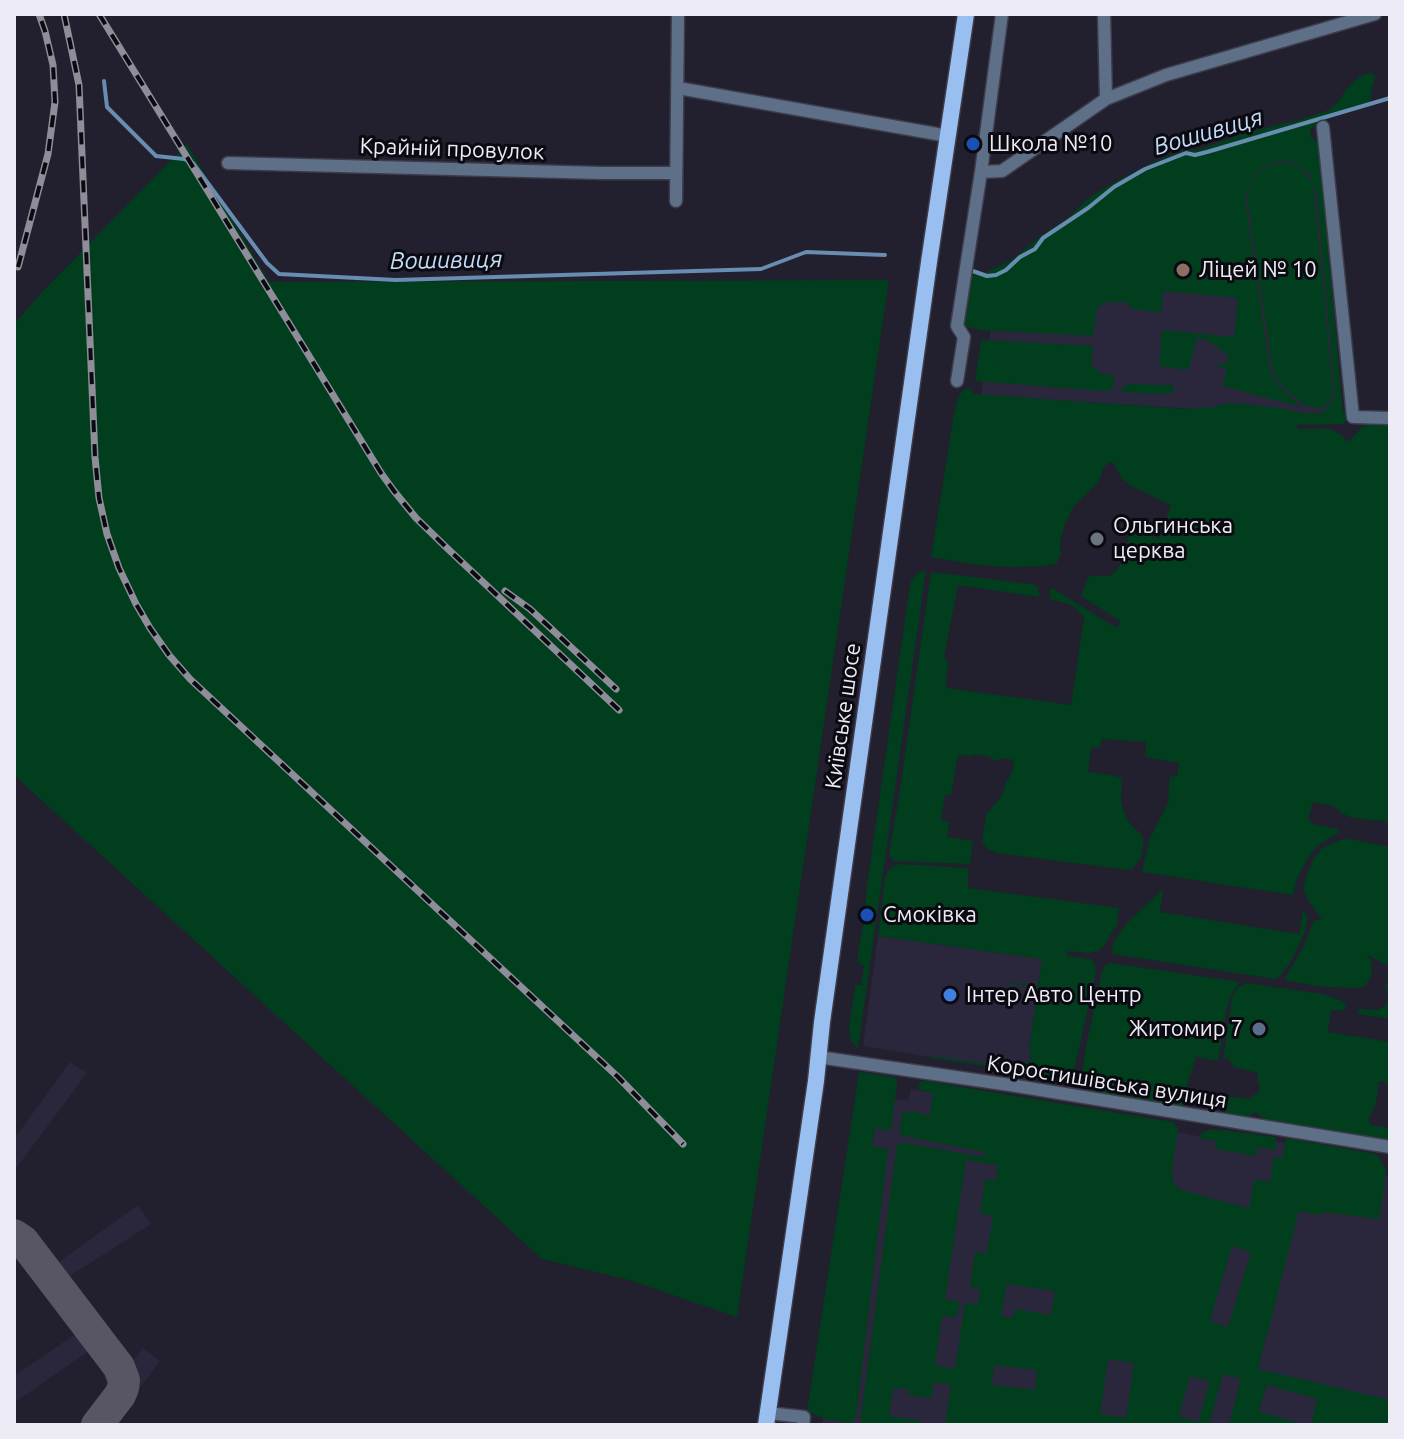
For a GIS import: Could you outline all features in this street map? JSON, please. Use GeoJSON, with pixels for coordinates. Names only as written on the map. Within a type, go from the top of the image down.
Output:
{"type":"FeatureCollection","features":[{"type":"Feature","properties":{"kind":"main road","name":"Київське шосе"},"geometry":{"type":"LineString","coordinates":[[767,1419],[966,14]]}},
{"type":"Feature","properties":{"kind":"street"},"geometry":{"type":"LineString","coordinates":[[676,201],[678,14]]}},
{"type":"Feature","properties":{"kind":"street"},"geometry":{"type":"LineString","coordinates":[[957,381],[964,337],[957,326],[1002,14]]}},
{"type":"Feature","properties":{"kind":"street"},"geometry":{"type":"LineString","coordinates":[[1104,14],[1106,99]]}},
{"type":"Feature","properties":{"kind":"street"},"geometry":{"type":"LineString","coordinates":[[981,172],[1002,171],[1106,99],[1166,75],[1375,14]]}},
{"type":"Feature","properties":{"kind":"street"},"geometry":{"type":"LineString","coordinates":[[678,88],[948,136]]}},
{"type":"Feature","properties":{"kind":"street"},"geometry":{"type":"LineString","coordinates":[[1323,127],[1353,417],[1390,418]]}},
{"type":"Feature","properties":{"kind":"street","name":"Крайній провулок"},"geometry":{"type":"LineString","coordinates":[[228,163],[676,173]]}},
{"type":"Feature","properties":{"kind":"street","name":"Коростишівська вулиця"},"geometry":{"type":"LineString","coordinates":[[818,1057],[1390,1147]]}},
{"type":"Feature","properties":{"kind":"street"},"geometry":{"type":"LineString","coordinates":[[767,1419],[804,1417],[803,1425]]}},
{"type":"Feature","properties":{"kind":"shaded area","name":"Ліцей № 10"},"geometry":{"type":"Polygon","coordinates":[[[1317,143],[1343,413],[1252,413],[981,395],[996,295],[1110,223],[1317,143]]]}},
{"type":"Feature","properties":{"kind":"shaded area"},"geometry":{"type":"Polygon","coordinates":[[[878,936],[1042,959],[1030,1061],[1019,1066],[1018,1071],[863,1046],[878,936]]]}},
{"type":"Feature","properties":{"kind":"shaded area"},"geometry":{"type":"Polygon","coordinates":[[[70,1062],[87,1073],[14,1171],[14,1139],[70,1062]]]}},
{"type":"Feature","properties":{"kind":"shaded area"},"geometry":{"type":"Polygon","coordinates":[[[911,1089],[1261,1148],[1264,1139],[1381,1160],[1386,1170],[1385,1176],[1390,1177],[1390,1425],[822,1425],[876,1096],[908,1101],[911,1089]]]}},
{"type":"Feature","properties":{"kind":"shaded area"},"geometry":{"type":"Polygon","coordinates":[[[138,1205],[151,1224],[67,1278],[130,1364],[143,1348],[160,1361],[112,1425],[85,1425],[110,1392],[93,1348],[14,1403],[14,1376],[80,1331],[14,1247],[14,1222],[34,1235],[56,1264],[138,1205]]]}},
{"type":"Feature","properties":{"kind":"green space"},"geometry":{"type":"Polygon","coordinates":[[[1374,74],[1375,79],[1370,106],[1332,117],[1311,129],[1310,135],[1317,143],[1320,161],[1343,413],[1349,416],[1344,424],[1296,425],[1298,429],[1330,429],[1346,441],[1351,440],[1362,427],[1390,422],[1390,824],[1383,820],[1350,817],[1334,806],[1313,802],[1308,819],[1313,824],[1340,832],[1317,846],[1307,859],[1293,895],[1142,872],[1150,837],[1168,803],[1170,777],[1177,776],[1179,763],[1145,757],[1146,742],[1102,739],[1100,747],[1091,748],[1088,772],[1122,778],[1124,812],[1144,841],[1141,858],[1132,869],[997,853],[987,849],[982,841],[986,815],[1003,794],[1014,760],[1001,758],[1000,761],[974,754],[958,755],[951,795],[945,795],[941,820],[949,822],[947,837],[973,841],[970,864],[892,861],[889,853],[931,572],[1031,584],[1037,586],[1040,597],[958,585],[944,658],[948,661],[946,688],[1071,705],[1084,617],[1072,605],[1050,599],[1050,589],[1117,628],[1120,621],[1081,596],[1089,576],[1109,576],[1117,571],[1131,528],[1159,539],[1171,505],[1131,486],[1109,462],[1103,468],[1099,482],[1074,506],[1064,527],[1061,554],[1056,564],[1007,567],[931,557],[959,394],[970,388],[974,394],[1185,409],[1226,403],[1322,413],[1332,403],[1335,394],[1313,184],[1333,393],[1331,401],[1321,409],[1304,405],[1278,382],[1273,372],[1247,197],[1250,184],[1258,173],[1281,163],[1301,168],[1313,183],[1310,174],[1302,167],[1291,162],[1269,164],[1257,172],[1249,184],[1245,197],[1270,371],[1276,383],[1301,407],[1223,386],[1227,369],[1215,366],[1227,363],[1229,356],[1207,340],[1197,338],[1189,368],[1159,366],[1162,330],[1234,337],[1238,298],[1163,291],[1161,313],[1133,309],[1125,302],[1107,302],[1097,308],[1093,336],[982,330],[963,326],[971,268],[980,273],[986,272],[1012,260],[1066,220],[1086,200],[1147,165],[1182,151],[1198,150],[1245,133],[1329,110],[1346,89],[1359,77],[1374,74]]]}},
{"type":"Feature","properties":{"kind":"green space"},"geometry":{"type":"Polygon","coordinates":[[[187,144],[269,282],[889,280],[737,1317],[629,1280],[542,1259],[14,775],[14,324],[187,144]]]}},
{"type":"Feature","properties":{"kind":"green space"},"geometry":{"type":"Polygon","coordinates":[[[981,340],[1093,346],[1091,365],[1102,374],[1114,375],[1114,385],[1111,390],[1104,391],[975,381],[981,340]]]}},
{"type":"Feature","properties":{"kind":"green space"},"geometry":{"type":"Polygon","coordinates":[[[1129,384],[1174,386],[1170,393],[1118,391],[1129,384]]]}},
{"type":"Feature","properties":{"kind":"green space"},"geometry":{"type":"Polygon","coordinates":[[[926,570],[858,1049],[851,1041],[849,1028],[855,985],[861,985],[864,966],[857,961],[860,941],[864,922],[870,923],[872,912],[865,908],[867,885],[911,581],[926,570]]]}},
{"type":"Feature","properties":{"kind":"green space"},"geometry":{"type":"Polygon","coordinates":[[[1350,839],[1390,847],[1390,967],[1366,954],[1371,961],[1372,974],[1361,988],[1323,987],[1284,980],[1304,946],[1314,920],[1322,920],[1303,887],[1312,861],[1322,848],[1350,839]]]}},
{"type":"Feature","properties":{"kind":"green space"},"geometry":{"type":"Polygon","coordinates":[[[899,864],[968,868],[968,888],[1119,908],[1117,925],[1103,947],[1089,953],[1067,951],[1067,956],[1090,959],[1096,972],[1073,1075],[1068,1082],[1052,1084],[1018,1074],[1019,1066],[1030,1061],[1038,987],[1008,983],[1038,985],[1042,959],[878,936],[885,877],[890,868],[899,864]]]}},
{"type":"Feature","properties":{"kind":"green space"},"geometry":{"type":"Polygon","coordinates":[[[1163,889],[1160,912],[1299,934],[1303,911],[1308,916],[1305,932],[1290,963],[1275,979],[1113,954],[1113,943],[1126,924],[1163,889]]]}},
{"type":"Feature","properties":{"kind":"green space"},"geometry":{"type":"Polygon","coordinates":[[[1110,963],[1240,982],[1227,1007],[1218,1061],[1196,1057],[1183,1107],[1094,1093],[1081,1082],[1102,971],[1110,963]]]}},
{"type":"Feature","properties":{"kind":"green space"},"geometry":{"type":"Polygon","coordinates":[[[1390,982],[1390,1019],[1358,1014],[1359,1009],[1376,1010],[1386,1006],[1389,995],[1385,985],[1390,982]]]}},
{"type":"Feature","properties":{"kind":"green space"},"geometry":{"type":"Polygon","coordinates":[[[1247,983],[1322,994],[1340,1000],[1346,1006],[1343,1010],[1331,1010],[1328,1032],[1390,1042],[1390,1086],[1379,1081],[1376,1104],[1369,1118],[1370,1125],[1390,1128],[1390,1140],[1265,1120],[1256,1112],[1238,1118],[1225,1112],[1222,1096],[1251,1099],[1252,1095],[1258,1095],[1258,1073],[1234,1067],[1228,1058],[1223,1059],[1232,998],[1237,988],[1247,983]]]}},
{"type":"Feature","properties":{"kind":"green space"},"geometry":{"type":"Polygon","coordinates":[[[998,1055],[1008,1062],[1007,1069],[931,1058],[996,1065],[998,1055]]]}},
{"type":"Feature","properties":{"kind":"green space"},"geometry":{"type":"Polygon","coordinates":[[[859,1072],[894,1077],[897,1083],[891,1131],[875,1128],[872,1146],[888,1149],[857,1409],[855,1419],[850,1423],[825,1419],[807,1411],[859,1072]]]}},
{"type":"Feature","properties":{"kind":"green space"},"geometry":{"type":"Polygon","coordinates":[[[920,1082],[1173,1122],[1178,1128],[1172,1170],[1174,1184],[1183,1191],[1249,1208],[1254,1180],[1270,1182],[1274,1157],[1282,1158],[1286,1138],[1378,1156],[1386,1170],[1379,1219],[1299,1211],[1258,1369],[1390,1400],[1390,1425],[1311,1425],[1317,1399],[1267,1385],[1259,1412],[1307,1425],[1229,1425],[1241,1379],[1223,1374],[1209,1425],[945,1425],[951,1385],[934,1382],[931,1398],[908,1395],[909,1389],[893,1388],[889,1416],[920,1421],[920,1425],[861,1425],[897,1145],[906,1143],[983,1157],[985,1152],[899,1134],[903,1112],[929,1116],[933,1093],[918,1089],[920,1082]],[[966,1160],[945,1299],[960,1302],[957,1317],[942,1316],[935,1365],[955,1369],[965,1303],[978,1304],[980,1289],[970,1287],[975,1252],[987,1253],[993,1216],[980,1213],[985,1179],[996,1181],[998,1165],[966,1160]],[[1232,1246],[1210,1321],[1228,1327],[1251,1252],[1232,1246]],[[1007,1284],[1001,1316],[1013,1318],[1015,1309],[1051,1315],[1055,1291],[1007,1284]],[[1108,1359],[1100,1414],[1126,1418],[1134,1363],[1108,1359]],[[994,1365],[992,1385],[1035,1390],[1037,1370],[994,1365]],[[1190,1376],[1179,1416],[1198,1422],[1210,1381],[1190,1376]]]}},
{"type":"Feature","properties":{"kind":"green space"},"geometry":{"type":"Polygon","coordinates":[[[1213,1129],[1276,1137],[1276,1150],[1258,1147],[1256,1156],[1215,1149],[1216,1141],[1198,1138],[1203,1132],[1213,1129]]]}},
{"type":"Feature","properties":{"kind":"waterway","name":"Вошивиця"},"geometry":{"type":"LineString","coordinates":[[104,81],[107,107],[156,156],[193,163],[267,263],[279,274],[396,280],[761,269],[806,252],[885,255]]}},
{"type":"Feature","properties":{"kind":"waterway","name":"Вошивиця"},"geometry":{"type":"LineString","coordinates":[[970,270],[987,276],[1006,270],[1035,249],[1043,238],[1114,187],[1145,169],[1186,153],[1195,155],[1207,152],[1390,98]]}},
{"type":"Feature","properties":{"kind":"taxiway"},"geometry":{"type":"LineString","coordinates":[[14,1235],[23,1241],[119,1367],[124,1380],[123,1388],[97,1425]]}},
{"type":"Feature","properties":{"kind":"railway"},"geometry":{"type":"LineString","coordinates":[[18,267],[48,154],[55,102],[53,65],[39,14]]}},
{"type":"Feature","properties":{"kind":"railway"},"geometry":{"type":"LineString","coordinates":[[64,14],[79,85],[99,498],[107,534],[136,604],[169,655],[190,679],[618,1077],[683,1144]]}},
{"type":"Feature","properties":{"kind":"railway"},"geometry":{"type":"LineString","coordinates":[[99,14],[394,491],[416,518],[619,710]]}},
{"type":"Feature","properties":{"kind":"railway"},"geometry":{"type":"LineString","coordinates":[[505,591],[530,609],[616,689]]}},
{"type":"Feature","properties":{"kind":"place","name":"Школа №10"},"geometry":{"type":"Point","coordinates":[973,144]}},
{"type":"Feature","properties":{"kind":"place","name":"Ліцей № 10"},"geometry":{"type":"Point","coordinates":[1183,270]}},
{"type":"Feature","properties":{"kind":"place","name":"Ольгинська церква"},"geometry":{"type":"Point","coordinates":[1097,539]}},
{"type":"Feature","properties":{"kind":"place","name":"Смоківка"},"geometry":{"type":"Point","coordinates":[867,915]}},
{"type":"Feature","properties":{"kind":"place","name":"Інтер Авто Центр"},"geometry":{"type":"Point","coordinates":[950,995]}},
{"type":"Feature","properties":{"kind":"place","name":"Житомир 7"},"geometry":{"type":"Point","coordinates":[1259,1029]}}]}
